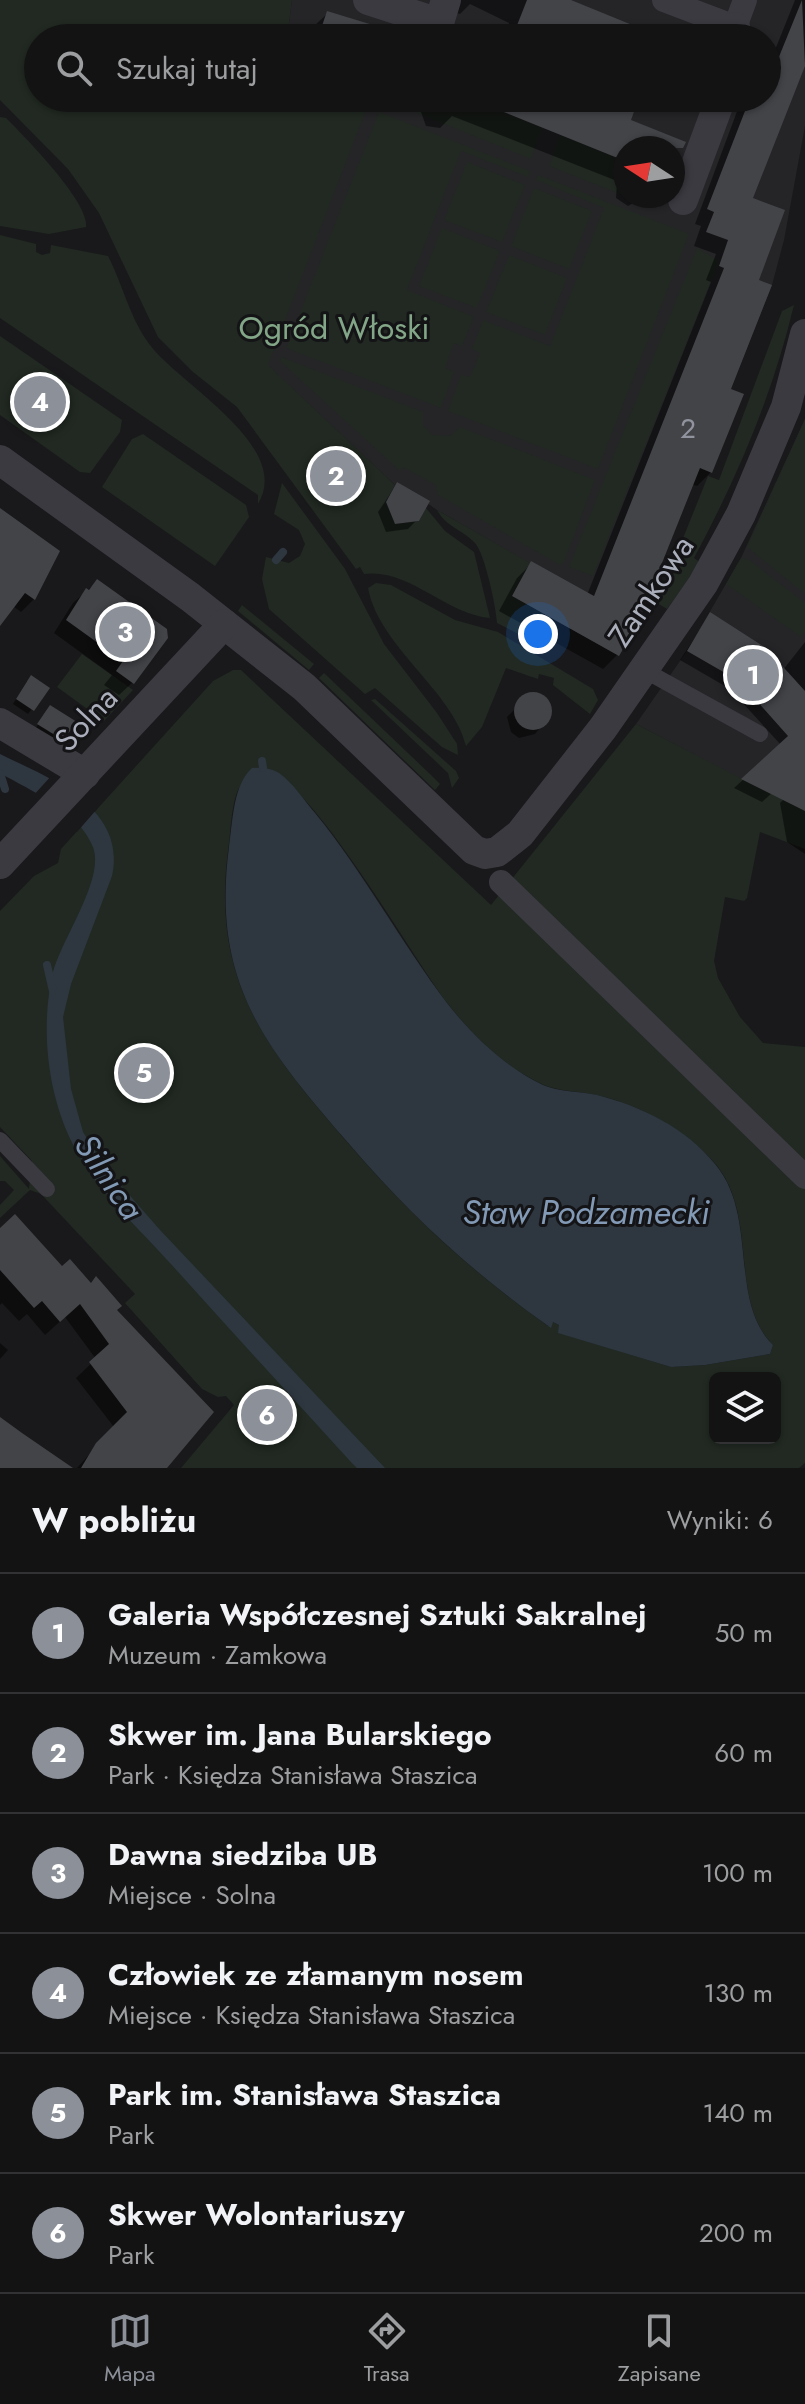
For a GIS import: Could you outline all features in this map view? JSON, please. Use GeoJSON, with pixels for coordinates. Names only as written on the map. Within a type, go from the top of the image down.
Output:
{"type":"FeatureCollection","features":[{"type":"Feature","properties":{"kind":"street"},"geometry":{"type":"LineString","coordinates":[[368,0],[440,20]]}},
{"type":"Feature","properties":{"kind":"street"},"geometry":{"type":"LineString","coordinates":[[664,0],[739,22]]}},
{"type":"Feature","properties":{"kind":"street"},"geometry":{"type":"LineString","coordinates":[[685,195],[716,112]]}},
{"type":"Feature","properties":{"kind":"street","name":"Zamkowa"},"geometry":{"type":"LineString","coordinates":[[224,624],[304,687],[474,850],[485,854],[497,852],[520,834],[559,785],[703,584],[741,514],[786,407],[805,334]]}},
{"type":"Feature","properties":{"kind":"street"},"geometry":{"type":"LineString","coordinates":[[0,460],[224,624]]}},
{"type":"Feature","properties":{"kind":"street","name":"Solna"},"geometry":{"type":"LineString","coordinates":[[0,864],[224,624]]}},
{"type":"Feature","properties":{"kind":"street"},"geometry":{"type":"LineString","coordinates":[[0,723],[79,780]]}},
{"type":"Feature","properties":{"kind":"street"},"geometry":{"type":"LineString","coordinates":[[501,882],[805,1177]]}},
{"type":"Feature","properties":{"kind":"lane"},"geometry":{"type":"LineString","coordinates":[[642,669],[760,734]]}},
{"type":"Feature","properties":{"kind":"lane"},"geometry":{"type":"LineString","coordinates":[[0,1140],[47,1189]]}},
{"type":"Feature","properties":{"kind":"shaded area"},"geometry":{"type":"Polygon","coordinates":[[[292,0],[805,0],[805,126],[784,240],[772,285],[638,622],[619,656],[512,596],[529,563],[437,510],[397,482],[395,485],[267,365],[277,112],[781,112],[781,24],[289,24],[292,0]]]}},
{"type":"Feature","properties":{"kind":"shaded area"},"geometry":{"type":"Polygon","coordinates":[[[805,419],[805,768],[741,779],[636,724],[687,651],[741,558],[805,419]]]}},
{"type":"Feature","properties":{"kind":"green space"},"geometry":{"type":"Polygon","coordinates":[[[0,0],[292,0],[289,24],[24,24],[24,112],[365,112],[268,365],[395,485],[386,502],[395,524],[419,521],[426,508],[445,531],[474,552],[490,618],[458,609],[396,578],[364,574],[360,567],[356,569],[237,407],[193,372],[158,337],[99,213],[68,169],[0,100],[0,0]]]}},
{"type":"Feature","properties":{"kind":"green space","name":"Ogród Włoski"},"geometry":{"type":"Polygon","coordinates":[[[379,112],[530,171],[528,177],[461,151],[407,290],[474,317],[462,346],[454,343],[445,368],[454,372],[441,408],[286,348],[379,112]]]}},
{"type":"Feature","properties":{"kind":"green space"},"geometry":{"type":"Polygon","coordinates":[[[502,112],[542,128],[531,159],[417,113],[502,112]]]}},
{"type":"Feature","properties":{"kind":"green space"},"geometry":{"type":"Polygon","coordinates":[[[0,117],[6,118],[15,127],[67,187],[84,216],[86,227],[49,234],[0,226],[0,117]]]}},
{"type":"Feature","properties":{"kind":"green space"},"geometry":{"type":"Polygon","coordinates":[[[560,135],[613,156],[613,191],[549,166],[560,135]]]}},
{"type":"Feature","properties":{"kind":"green space"},"geometry":{"type":"Polygon","coordinates":[[[467,162],[525,185],[502,242],[444,220],[467,162]]]}},
{"type":"Feature","properties":{"kind":"green space","name":"Ogród Włoski"},"geometry":{"type":"Polygon","coordinates":[[[538,175],[613,204],[613,208],[622,208],[689,234],[598,469],[448,411],[461,375],[470,377],[480,353],[472,349],[483,320],[550,346],[604,208],[536,180],[538,175]]]}},
{"type":"Feature","properties":{"kind":"green space"},"geometry":{"type":"Polygon","coordinates":[[[534,188],[592,211],[569,269],[511,246],[534,188]]]}},
{"type":"Feature","properties":{"kind":"green space"},"geometry":{"type":"Polygon","coordinates":[[[442,228],[500,251],[477,308],[419,286],[442,228]]]}},
{"type":"Feature","properties":{"kind":"green space"},"geometry":{"type":"Polygon","coordinates":[[[0,235],[36,244],[36,252],[42,255],[50,253],[51,245],[108,256],[137,324],[150,345],[228,418],[260,460],[265,482],[258,504],[258,495],[0,318],[0,235]]]}},
{"type":"Feature","properties":{"kind":"green space"},"geometry":{"type":"Polygon","coordinates":[[[697,248],[719,261],[593,576],[569,567],[697,248]]]}},
{"type":"Feature","properties":{"kind":"green space"},"geometry":{"type":"Polygon","coordinates":[[[509,255],[567,278],[545,335],[486,312],[509,255]]]}},
{"type":"Feature","properties":{"kind":"green space"},"geometry":{"type":"Polygon","coordinates":[[[794,305],[752,435],[694,558],[701,563],[667,609],[657,603],[708,476],[719,480],[782,311],[794,305]]]}},
{"type":"Feature","properties":{"kind":"green space"},"geometry":{"type":"Polygon","coordinates":[[[0,336],[122,420],[120,432],[90,473],[80,472],[0,415],[0,336]]]}},
{"type":"Feature","properties":{"kind":"green space"},"geometry":{"type":"Polygon","coordinates":[[[281,357],[423,412],[423,425],[432,435],[450,436],[460,427],[595,480],[564,562],[560,565],[438,495],[436,485],[403,467],[400,471],[280,361],[281,357]]]}},
{"type":"Feature","properties":{"kind":"green space"},"geometry":{"type":"Polygon","coordinates":[[[805,419],[805,594],[747,547],[805,419]]]}},
{"type":"Feature","properties":{"kind":"green space"},"geometry":{"type":"Polygon","coordinates":[[[143,434],[246,505],[249,517],[215,566],[102,487],[132,439],[143,434]]]}},
{"type":"Feature","properties":{"kind":"green space"},"geometry":{"type":"Polygon","coordinates":[[[282,483],[345,569],[384,644],[437,713],[457,744],[458,755],[442,747],[375,688],[365,694],[269,609],[262,579],[266,557],[289,563],[300,556],[305,544],[299,530],[274,514],[282,483]]]}},
{"type":"Feature","properties":{"kind":"green space"},"geometry":{"type":"Polygon","coordinates":[[[437,510],[530,563],[512,596],[548,617],[537,636],[524,637],[497,623],[479,549],[437,510]]]}},
{"type":"Feature","properties":{"kind":"green space"},"geometry":{"type":"Polygon","coordinates":[[[741,558],[749,560],[805,603],[805,631],[801,637],[726,584],[741,558]]]}},
{"type":"Feature","properties":{"kind":"green space"},"geometry":{"type":"Polygon","coordinates":[[[376,583],[391,585],[455,620],[498,632],[593,689],[598,700],[590,714],[553,685],[554,678],[539,674],[538,679],[506,668],[482,727],[466,746],[447,706],[386,630],[368,588],[376,583]]]}},
{"type":"Feature","properties":{"kind":"green space"},"geometry":{"type":"Polygon","coordinates":[[[242,605],[314,664],[309,670],[238,611],[242,605]]]}},
{"type":"Feature","properties":{"kind":"green space"},"geometry":{"type":"Polygon","coordinates":[[[82,654],[133,690],[104,721],[57,687],[82,654]]]}},
{"type":"Feature","properties":{"kind":"green space"},"geometry":{"type":"Polygon","coordinates":[[[233,670],[241,670],[491,905],[636,724],[760,788],[805,769],[805,849],[760,832],[747,898],[744,901],[725,897],[714,961],[718,978],[740,1017],[763,1043],[805,1047],[805,1463],[799,1468],[181,1468],[234,1405],[226,1396],[218,1397],[202,1389],[125,1303],[135,1294],[41,1194],[30,1190],[0,1218],[0,1205],[14,1190],[5,1181],[0,1181],[0,1156],[29,1189],[32,1161],[0,1127],[0,911],[34,876],[58,863],[61,849],[213,681],[233,670]],[[263,770],[242,784],[237,792],[225,897],[228,939],[237,976],[251,1011],[292,1076],[318,1108],[394,1194],[442,1240],[492,1284],[548,1326],[553,1322],[559,1325],[560,1333],[671,1367],[705,1365],[770,1354],[773,1345],[759,1326],[751,1304],[736,1204],[727,1181],[712,1160],[687,1137],[641,1110],[608,1098],[544,1085],[491,1050],[448,1004],[333,834],[283,779],[263,770]]]}},
{"type":"Feature","properties":{"kind":"green space"},"geometry":{"type":"Polygon","coordinates":[[[324,673],[440,784],[435,790],[319,678],[324,673]]]}},
{"type":"Feature","properties":{"kind":"green space"},"geometry":{"type":"Polygon","coordinates":[[[375,699],[456,771],[459,778],[452,788],[448,773],[371,700],[375,699]]]}},
{"type":"Feature","properties":{"kind":"water","name":"Silnica"},"geometry":{"type":"Polygon","coordinates":[[[0,754],[40,773],[80,798],[96,813],[108,831],[114,852],[112,876],[71,984],[63,1017],[71,1089],[83,1132],[104,1166],[160,1230],[385,1468],[357,1468],[350,1461],[116,1205],[73,1144],[54,1092],[47,1047],[47,1017],[53,972],[93,875],[93,847],[86,834],[66,813],[0,773],[0,754]]]}},
{"type":"Feature","properties":{"kind":"water","name":"Staw Podzamecki"},"geometry":{"type":"Polygon","coordinates":[[[252,768],[276,771],[298,792],[350,859],[447,1003],[490,1049],[543,1085],[614,1100],[662,1120],[691,1140],[715,1164],[728,1185],[736,1208],[751,1305],[759,1327],[773,1345],[770,1354],[705,1365],[671,1367],[558,1333],[559,1325],[553,1322],[551,1328],[444,1243],[350,1145],[293,1077],[270,1044],[251,1011],[237,976],[228,938],[226,895],[229,847],[238,792],[252,768]]]}},
{"type":"Feature","properties":{"kind":"pier"},"geometry":{"type":"Polygon","coordinates":[[[52,775],[85,795],[97,809],[77,832],[50,806],[32,797],[52,775]]]}},
{"type":"Feature","properties":{"kind":"building"},"geometry":{"type":"Polygon","coordinates":[[[527,0],[571,0],[630,24],[518,24],[527,0]]]}},
{"type":"Feature","properties":{"kind":"building"},"geometry":{"type":"Polygon","coordinates":[[[802,0],[805,66],[753,198],[785,210],[759,280],[772,285],[731,389],[744,394],[712,473],[700,468],[638,623],[619,656],[512,596],[531,561],[594,596],[724,268],[719,266],[728,240],[706,232],[714,212],[707,209],[745,112],[781,112],[781,52],[802,0]]]}},
{"type":"Feature","properties":{"kind":"building"},"geometry":{"type":"Polygon","coordinates":[[[327,11],[370,24],[323,24],[327,11]]]}},
{"type":"Feature","properties":{"kind":"building"},"geometry":{"type":"Polygon","coordinates":[[[504,112],[634,112],[631,120],[671,136],[613,136],[613,156],[504,112]]]}},
{"type":"Feature","properties":{"kind":"building"},"geometry":{"type":"Polygon","coordinates":[[[397,482],[430,501],[419,521],[395,524],[386,502],[397,482]]]}},
{"type":"Feature","properties":{"kind":"building"},"geometry":{"type":"Polygon","coordinates":[[[0,508],[60,551],[35,600],[25,593],[0,626],[0,508]]]}},
{"type":"Feature","properties":{"kind":"building"},"geometry":{"type":"Polygon","coordinates":[[[97,579],[167,629],[168,638],[134,684],[116,671],[123,661],[66,620],[86,588],[89,590],[97,579]]]}},
{"type":"Feature","properties":{"kind":"building"},"geometry":{"type":"Polygon","coordinates":[[[710,612],[766,648],[805,691],[805,811],[741,779],[788,736],[739,681],[687,651],[710,612]]]}},
{"type":"Feature","properties":{"kind":"building"},"geometry":{"type":"Polygon","coordinates":[[[31,675],[50,688],[34,711],[16,699],[31,675]]]}},
{"type":"Feature","properties":{"kind":"building"},"geometry":{"type":"Polygon","coordinates":[[[533,692],[546,698],[552,711],[546,724],[533,730],[520,724],[514,711],[520,698],[533,692]]]}},
{"type":"Feature","properties":{"kind":"building"},"geometry":{"type":"Polygon","coordinates":[[[50,705],[77,722],[63,740],[37,724],[50,705]]]}},
{"type":"Feature","properties":{"kind":"building"},"geometry":{"type":"Polygon","coordinates":[[[15,1214],[62,1266],[70,1259],[91,1283],[96,1276],[122,1306],[117,1310],[214,1412],[167,1468],[81,1468],[96,1443],[127,1412],[89,1362],[109,1344],[80,1304],[60,1322],[42,1301],[34,1308],[0,1270],[0,1228],[15,1214]]]}},
{"type":"Feature","properties":{"kind":"building"},"geometry":{"type":"Polygon","coordinates":[[[0,1417],[22,1433],[73,1468],[0,1468],[0,1417]]]}},
{"type":"Feature","properties":{"kind":"waterway"},"geometry":{"type":"LineString","coordinates":[[276,560],[283,552]]}},
{"type":"Feature","properties":{"kind":"waterway"},"geometry":{"type":"LineString","coordinates":[[262,761],[263,768]]}},
{"type":"Feature","properties":{"kind":"waterway"},"geometry":{"type":"LineString","coordinates":[[0,773],[5,789]]}},
{"type":"Feature","properties":{"kind":"waterway"},"geometry":{"type":"LineString","coordinates":[[47,965],[53,991]]}},
{"type":"Feature","properties":{"kind":"place","name":"Człowiek ze złamanym nosem"},"geometry":{"type":"Point","coordinates":[40,402]}},
{"type":"Feature","properties":{"kind":"place","name":"Skwer im. Jana Bularskiego"},"geometry":{"type":"Point","coordinates":[336,476]}},
{"type":"Feature","properties":{"kind":"place","name":"Dawna siedziba UB"},"geometry":{"type":"Point","coordinates":[125,632]}},
{"type":"Feature","properties":{"kind":"place","name":"Galeria Współczesnej Sztuki Sakralnej"},"geometry":{"type":"Point","coordinates":[753,675]}},
{"type":"Feature","properties":{"kind":"place","name":"Park im. Stanisława Staszica"},"geometry":{"type":"Point","coordinates":[144,1073]}},
{"type":"Feature","properties":{"kind":"place","name":"Skwer Wolontariuszy"},"geometry":{"type":"Point","coordinates":[267,1415]}}]}
